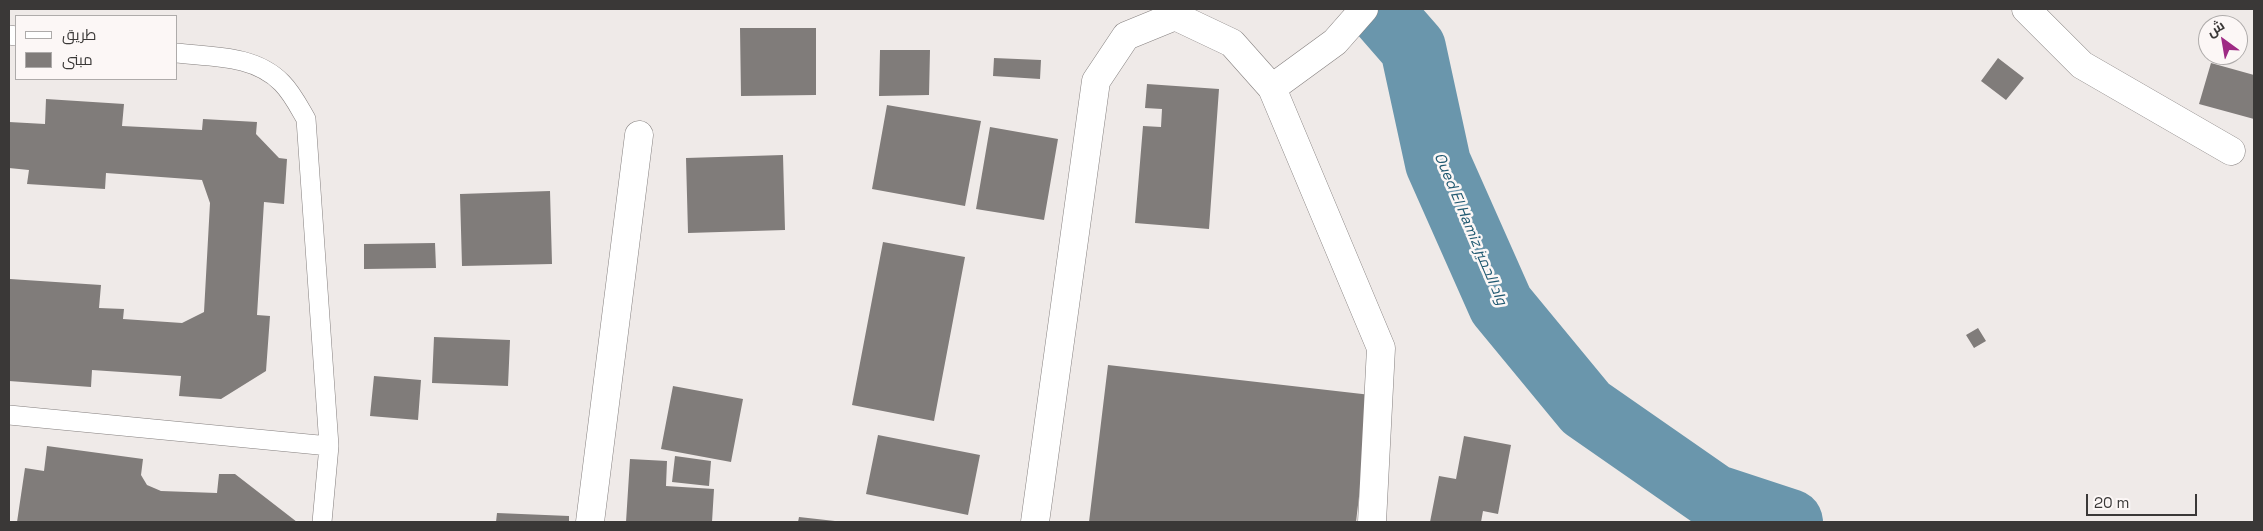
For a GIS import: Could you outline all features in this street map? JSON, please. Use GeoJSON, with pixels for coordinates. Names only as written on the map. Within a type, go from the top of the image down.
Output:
{"type":"FeatureCollection","features":[{"type":"Feature","properties":{"kind":"street"},"geometry":{"type":"LineString","coordinates":[[1272,88],[1335,42],[1364,9]]}},
{"type":"Feature","properties":{"kind":"street"},"geometry":{"type":"LineString","coordinates":[[2026,9],[2082,64],[2231,151]]}},
{"type":"Feature","properties":{"kind":"street"},"geometry":{"type":"LineString","coordinates":[[1035,522],[1096,81],[1126,36],[1175,16],[1232,43],[1272,88],[1380,348],[1372,522]]}},
{"type":"Feature","properties":{"kind":"street"},"geometry":{"type":"LineString","coordinates":[[590,522],[639,135]]}},
{"type":"Feature","properties":{"kind":"lane"},"geometry":{"type":"LineString","coordinates":[[178,53],[245,60],[270,71],[284,84],[306,119],[329,446],[322,522]]}},
{"type":"Feature","properties":{"kind":"lane"},"geometry":{"type":"LineString","coordinates":[[9,415],[329,446]]}},
{"type":"Feature","properties":{"kind":"building"},"geometry":{"type":"Polygon","coordinates":[[[740,28],[816,28],[816,95],[741,96],[740,28]]]}},
{"type":"Feature","properties":{"kind":"building"},"geometry":{"type":"Polygon","coordinates":[[[880,50],[930,50],[929,95],[879,96],[880,50]]]}},
{"type":"Feature","properties":{"kind":"building"},"geometry":{"type":"Polygon","coordinates":[[[994,58],[1041,60],[1040,79],[993,76],[994,58]]]}},
{"type":"Feature","properties":{"kind":"building"},"geometry":{"type":"Polygon","coordinates":[[[1998,58],[2024,78],[2006,100],[1981,81],[1998,58]]]}},
{"type":"Feature","properties":{"kind":"building"},"geometry":{"type":"Polygon","coordinates":[[[2210,65],[2218,65],[2254,75],[2254,119],[2199,104],[2210,65]]]}},
{"type":"Feature","properties":{"kind":"building"},"geometry":{"type":"Polygon","coordinates":[[[1147,84],[1219,89],[1209,229],[1135,223],[1143,126],[1161,127],[1162,109],[1145,108],[1147,84]]]}},
{"type":"Feature","properties":{"kind":"building"},"geometry":{"type":"Polygon","coordinates":[[[46,99],[124,104],[122,126],[202,130],[203,119],[257,122],[256,134],[279,158],[287,159],[284,204],[264,202],[257,315],[270,316],[266,371],[221,399],[179,396],[181,376],[92,370],[91,387],[9,381],[10,279],[101,285],[99,308],[124,309],[123,319],[182,323],[204,312],[210,203],[202,180],[106,173],[105,189],[27,184],[29,170],[9,168],[9,122],[45,124],[46,99]]]}},
{"type":"Feature","properties":{"kind":"building"},"geometry":{"type":"Polygon","coordinates":[[[887,105],[981,121],[965,206],[872,189],[887,105]]]}},
{"type":"Feature","properties":{"kind":"building"},"geometry":{"type":"Polygon","coordinates":[[[990,127],[1058,139],[1044,220],[976,209],[990,127]]]}},
{"type":"Feature","properties":{"kind":"building"},"geometry":{"type":"Polygon","coordinates":[[[783,155],[785,230],[688,233],[686,158],[783,155]]]}},
{"type":"Feature","properties":{"kind":"building"},"geometry":{"type":"Polygon","coordinates":[[[550,191],[552,264],[462,266],[460,194],[550,191]]]}},
{"type":"Feature","properties":{"kind":"building"},"geometry":{"type":"Polygon","coordinates":[[[883,242],[965,257],[934,421],[852,405],[883,242]]]}},
{"type":"Feature","properties":{"kind":"building"},"geometry":{"type":"Polygon","coordinates":[[[435,243],[436,268],[364,269],[364,244],[435,243]]]}},
{"type":"Feature","properties":{"kind":"building"},"geometry":{"type":"Polygon","coordinates":[[[1978,328],[1986,341],[1974,348],[1966,335],[1978,328]]]}},
{"type":"Feature","properties":{"kind":"building"},"geometry":{"type":"Polygon","coordinates":[[[434,337],[510,340],[508,386],[432,383],[434,337]]]}},
{"type":"Feature","properties":{"kind":"building"},"geometry":{"type":"Polygon","coordinates":[[[1108,365],[1371,395],[1356,522],[1089,522],[1108,365]]]}},
{"type":"Feature","properties":{"kind":"building"},"geometry":{"type":"Polygon","coordinates":[[[374,376],[421,380],[418,420],[370,416],[374,376]]]}},
{"type":"Feature","properties":{"kind":"building"},"geometry":{"type":"Polygon","coordinates":[[[673,386],[743,399],[731,462],[661,449],[673,386]]]}},
{"type":"Feature","properties":{"kind":"building"},"geometry":{"type":"Polygon","coordinates":[[[878,435],[980,455],[968,515],[866,494],[878,435]]]}},
{"type":"Feature","properties":{"kind":"building"},"geometry":{"type":"Polygon","coordinates":[[[1464,436],[1511,445],[1498,514],[1483,511],[1481,522],[1430,522],[1439,476],[1456,479],[1464,436]]]}},
{"type":"Feature","properties":{"kind":"building"},"geometry":{"type":"Polygon","coordinates":[[[47,446],[143,459],[141,475],[147,485],[161,491],[217,493],[219,474],[235,474],[297,522],[17,522],[25,468],[44,471],[47,446]]]}},
{"type":"Feature","properties":{"kind":"building"},"geometry":{"type":"Polygon","coordinates":[[[675,456],[711,461],[709,486],[672,482],[675,456]]]}},
{"type":"Feature","properties":{"kind":"building"},"geometry":{"type":"Polygon","coordinates":[[[630,459],[667,461],[666,486],[714,489],[712,522],[626,522],[630,459]]]}},
{"type":"Feature","properties":{"kind":"building"},"geometry":{"type":"Polygon","coordinates":[[[497,513],[569,516],[569,522],[496,522],[497,513]]]}},
{"type":"Feature","properties":{"kind":"building"},"geometry":{"type":"Polygon","coordinates":[[[799,517],[835,521],[835,522],[798,522],[799,517]]]}},
{"type":"Feature","properties":{"kind":"waterway","name":"Oued El Hamiz واد الحميز"},"geometry":{"type":"LineString","coordinates":[[1379,9],[1413,48],[1438,163],[1501,305],[1586,408],[1714,497],[1790,522]]}}]}
